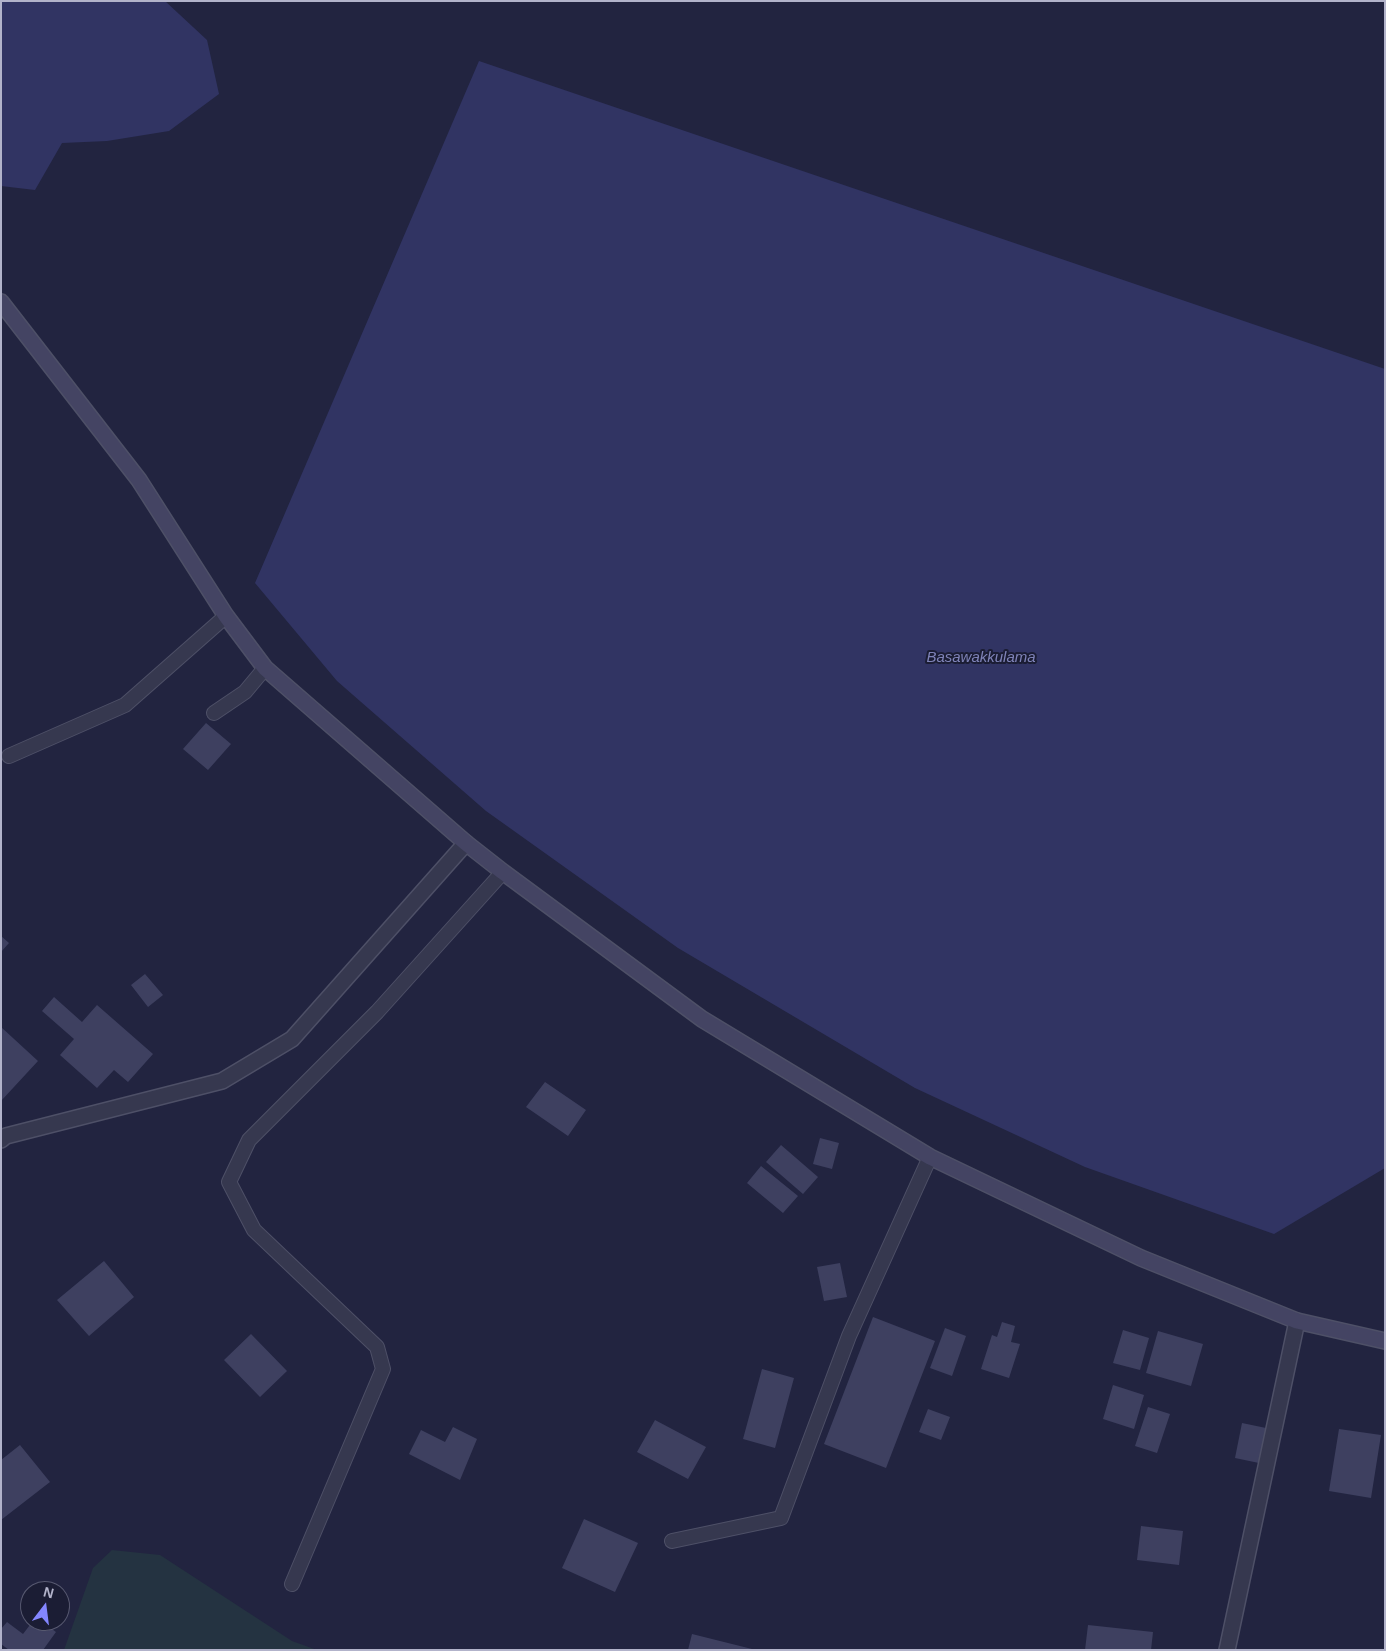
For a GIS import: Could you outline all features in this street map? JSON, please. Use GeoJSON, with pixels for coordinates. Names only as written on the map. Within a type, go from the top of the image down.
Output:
{"type":"FeatureCollection","features":[{"type":"Feature","properties":{"kind":"street"},"geometry":{"type":"LineString","coordinates":[[1,302],[139,480],[226,616],[265,668],[503,872],[702,1019],[930,1157],[1141,1258],[1297,1321],[1385,1342]]}},
{"type":"Feature","properties":{"kind":"street"},"geometry":{"type":"LineString","coordinates":[[1,1140],[6,1136],[222,1082],[292,1039],[466,842]]}},
{"type":"Feature","properties":{"kind":"street"},"geometry":{"type":"LineString","coordinates":[[1227,1650],[1297,1321]]}},
{"type":"Feature","properties":{"kind":"lane"},"geometry":{"type":"LineString","coordinates":[[9,756],[125,705],[226,616]]}},
{"type":"Feature","properties":{"kind":"lane"},"geometry":{"type":"LineString","coordinates":[[214,713],[245,692],[265,668]]}},
{"type":"Feature","properties":{"kind":"lane"},"geometry":{"type":"LineString","coordinates":[[292,1584],[382,1369],[377,1347],[254,1230],[229,1182],[248,1140],[377,1012],[503,872]]}},
{"type":"Feature","properties":{"kind":"lane"},"geometry":{"type":"LineString","coordinates":[[672,1541],[781,1518],[849,1336],[930,1157]]}},
{"type":"Feature","properties":{"kind":"shaded area"},"geometry":{"type":"Polygon","coordinates":[[[112,1550],[160,1555],[292,1641],[317,1650],[64,1650],[93,1568],[112,1550]]]}},
{"type":"Feature","properties":{"kind":"water"},"geometry":{"type":"Polygon","coordinates":[[[1,1],[165,1],[207,40],[219,94],[169,131],[107,141],[62,143],[35,190],[1,186],[1,1]]]}},
{"type":"Feature","properties":{"kind":"water","name":"Basawakkulama"},"geometry":{"type":"Polygon","coordinates":[[[479,61],[1385,369],[1385,1168],[1274,1234],[1085,1167],[915,1088],[678,948],[486,811],[337,681],[255,583],[479,61]]]}},
{"type":"Feature","properties":{"kind":"building"},"geometry":{"type":"Polygon","coordinates":[[[206,723],[231,744],[208,770],[183,749],[206,723]]]}},
{"type":"Feature","properties":{"kind":"building"},"geometry":{"type":"Polygon","coordinates":[[[1,936],[9,943],[1,952],[1,936]]]}},
{"type":"Feature","properties":{"kind":"building"},"geometry":{"type":"Polygon","coordinates":[[[145,974],[163,995],[148,1007],[131,985],[145,974]]]}},
{"type":"Feature","properties":{"kind":"building"},"geometry":{"type":"Polygon","coordinates":[[[54,997],[82,1022],[97,1005],[153,1054],[128,1082],[114,1070],[97,1088],[60,1055],[74,1039],[42,1011],[54,997]]]}},
{"type":"Feature","properties":{"kind":"building"},"geometry":{"type":"Polygon","coordinates":[[[1,1027],[38,1061],[1,1101],[1,1027]]]}},
{"type":"Feature","properties":{"kind":"building"},"geometry":{"type":"Polygon","coordinates":[[[545,1082],[586,1110],[568,1136],[526,1107],[545,1082]]]}},
{"type":"Feature","properties":{"kind":"building"},"geometry":{"type":"Polygon","coordinates":[[[820,1138],[839,1143],[832,1169],[813,1164],[820,1138]]]}},
{"type":"Feature","properties":{"kind":"building"},"geometry":{"type":"Polygon","coordinates":[[[781,1145],[818,1177],[803,1194],[766,1162],[781,1145]]]}},
{"type":"Feature","properties":{"kind":"building"},"geometry":{"type":"Polygon","coordinates":[[[761,1166],[798,1196],[783,1213],[747,1183],[761,1166]]]}},
{"type":"Feature","properties":{"kind":"building"},"geometry":{"type":"Polygon","coordinates":[[[104,1261],[134,1297],[89,1336],[57,1300],[104,1261]]]}},
{"type":"Feature","properties":{"kind":"building"},"geometry":{"type":"Polygon","coordinates":[[[840,1263],[847,1297],[824,1301],[817,1267],[840,1263]]]}},
{"type":"Feature","properties":{"kind":"building"},"geometry":{"type":"Polygon","coordinates":[[[873,1317],[935,1341],[886,1468],[824,1444],[873,1317]]]}},
{"type":"Feature","properties":{"kind":"building"},"geometry":{"type":"Polygon","coordinates":[[[1002,1322],[1015,1326],[1011,1342],[1020,1344],[1009,1378],[981,1369],[992,1335],[997,1337],[1002,1322]]]}},
{"type":"Feature","properties":{"kind":"building"},"geometry":{"type":"Polygon","coordinates":[[[945,1328],[966,1336],[952,1376],[930,1368],[945,1328]]]}},
{"type":"Feature","properties":{"kind":"building"},"geometry":{"type":"Polygon","coordinates":[[[1123,1330],[1149,1338],[1140,1370],[1113,1363],[1123,1330]]]}},
{"type":"Feature","properties":{"kind":"building"},"geometry":{"type":"Polygon","coordinates":[[[1158,1331],[1203,1344],[1191,1386],[1146,1373],[1158,1331]]]}},
{"type":"Feature","properties":{"kind":"building"},"geometry":{"type":"Polygon","coordinates":[[[251,1334],[287,1371],[260,1397],[224,1360],[251,1334]]]}},
{"type":"Feature","properties":{"kind":"building"},"geometry":{"type":"Polygon","coordinates":[[[762,1369],[794,1378],[775,1448],[743,1439],[762,1369]]]}},
{"type":"Feature","properties":{"kind":"building"},"geometry":{"type":"Polygon","coordinates":[[[1113,1385],[1144,1395],[1134,1429],[1103,1419],[1113,1385]]]}},
{"type":"Feature","properties":{"kind":"building"},"geometry":{"type":"Polygon","coordinates":[[[1148,1407],[1170,1414],[1157,1453],[1135,1446],[1148,1407]]]}},
{"type":"Feature","properties":{"kind":"building"},"geometry":{"type":"Polygon","coordinates":[[[928,1409],[950,1417],[941,1440],[919,1432],[928,1409]]]}},
{"type":"Feature","properties":{"kind":"building"},"geometry":{"type":"Polygon","coordinates":[[[655,1420],[706,1447],[688,1479],[637,1452],[655,1420]]]}},
{"type":"Feature","properties":{"kind":"building"},"geometry":{"type":"Polygon","coordinates":[[[1242,1423],[1266,1428],[1259,1463],[1235,1458],[1242,1423]]]}},
{"type":"Feature","properties":{"kind":"building"},"geometry":{"type":"Polygon","coordinates":[[[453,1427],[477,1439],[460,1480],[409,1454],[421,1430],[445,1442],[453,1427]]]}},
{"type":"Feature","properties":{"kind":"building"},"geometry":{"type":"Polygon","coordinates":[[[1339,1429],[1381,1435],[1371,1498],[1329,1491],[1339,1429]]]}},
{"type":"Feature","properties":{"kind":"building"},"geometry":{"type":"Polygon","coordinates":[[[20,1445],[50,1482],[1,1520],[1,1460],[20,1445]]]}},
{"type":"Feature","properties":{"kind":"building"},"geometry":{"type":"Polygon","coordinates":[[[584,1519],[638,1543],[615,1592],[562,1568],[584,1519]]]}},
{"type":"Feature","properties":{"kind":"building"},"geometry":{"type":"Polygon","coordinates":[[[1141,1526],[1183,1531],[1179,1565],[1137,1560],[1141,1526]]]}},
{"type":"Feature","properties":{"kind":"building"},"geometry":{"type":"Polygon","coordinates":[[[7,1622],[23,1634],[25,1631],[56,1632],[43,1650],[9,1650],[1,1644],[1,1629],[7,1622]]]}},
{"type":"Feature","properties":{"kind":"building"},"geometry":{"type":"Polygon","coordinates":[[[1088,1625],[1153,1632],[1151,1650],[1085,1650],[1088,1625]]]}},
{"type":"Feature","properties":{"kind":"building"},"geometry":{"type":"Polygon","coordinates":[[[692,1634],[752,1649],[752,1650],[688,1650],[692,1634]]]}}]}
